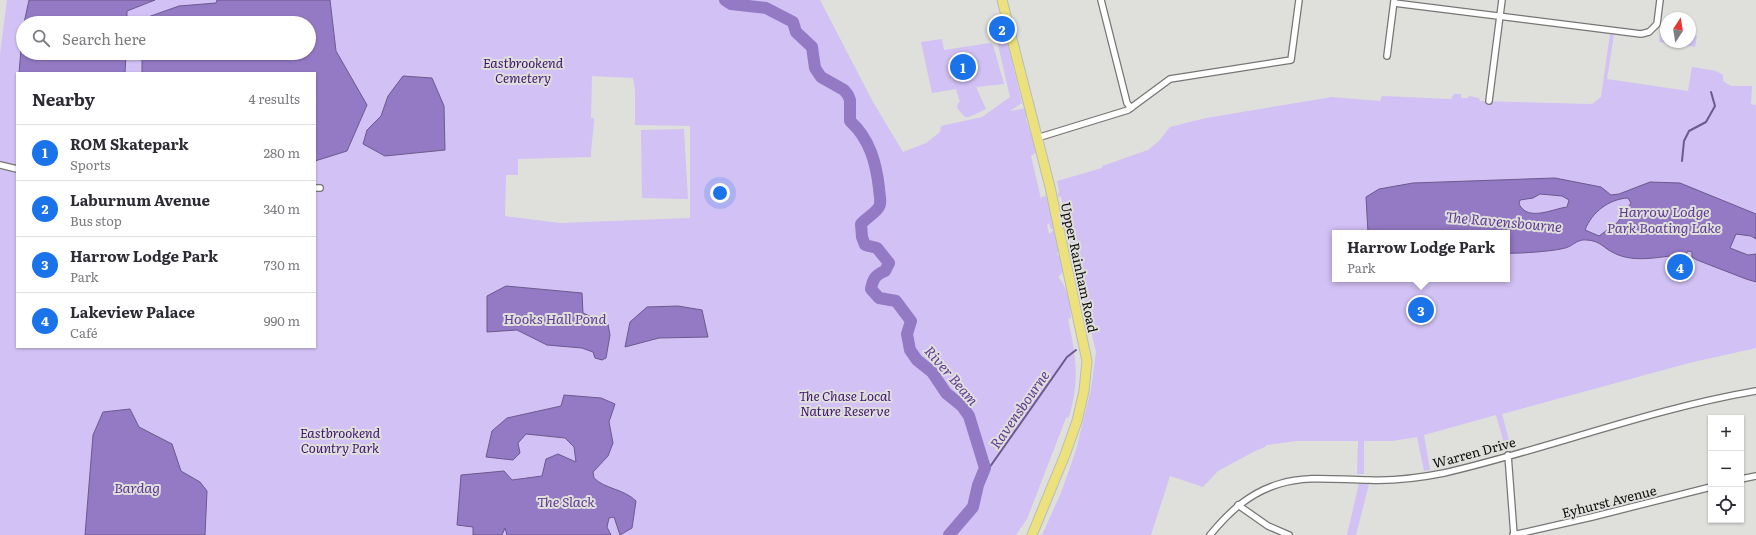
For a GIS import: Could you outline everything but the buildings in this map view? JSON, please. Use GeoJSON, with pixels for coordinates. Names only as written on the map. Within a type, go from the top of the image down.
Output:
{"type":"FeatureCollection","features":[{"type":"Feature","properties":{"kind":"main road","name":"Upper Rainham Road"},"geometry":{"type":"LineString","coordinates":[[1002,0],[1051,194],[1086,361],[1084,391],[1077,420],[1065,455],[1032,535]]}},
{"type":"Feature","properties":{"kind":"street"},"geometry":{"type":"LineString","coordinates":[[1102,0],[1127,103],[1131,108]]}},
{"type":"Feature","properties":{"kind":"street"},"geometry":{"type":"LineString","coordinates":[[1037,138],[1131,108],[1170,79],[1291,60],[1299,0]]}},
{"type":"Feature","properties":{"kind":"street"},"geometry":{"type":"LineString","coordinates":[[1489,101],[1502,0]]}},
{"type":"Feature","properties":{"kind":"street"},"geometry":{"type":"LineString","coordinates":[[1387,56],[1394,1],[1641,34],[1649,32],[1657,24],[1660,0]]}},
{"type":"Feature","properties":{"kind":"street"},"geometry":{"type":"LineString","coordinates":[[0,165],[16,169]]}},
{"type":"Feature","properties":{"kind":"street","name":"Warren Drive"},"geometry":{"type":"LineString","coordinates":[[1210,535],[1238,505],[1266,488],[1280,483],[1313,479],[1396,480],[1444,473],[1637,420],[1736,394],[1756,391]]}},
{"type":"Feature","properties":{"kind":"street"},"geometry":{"type":"LineString","coordinates":[[1508,455],[1514,535]]}},
{"type":"Feature","properties":{"kind":"street"},"geometry":{"type":"LineString","coordinates":[[1744,479],[1756,476]]}},
{"type":"Feature","properties":{"kind":"street","name":"Eyhurst Avenue"},"geometry":{"type":"LineString","coordinates":[[1514,535],[1708,488]]}},
{"type":"Feature","properties":{"kind":"street"},"geometry":{"type":"LineString","coordinates":[[1238,505],[1268,526],[1289,535]]}},
{"type":"Feature","properties":{"kind":"green space"},"geometry":{"type":"Polygon","coordinates":[[[7,0],[820,0],[873,102],[903,152],[926,143],[940,132],[941,126],[982,117],[1010,97],[996,36],[1006,36],[1022,103],[1010,111],[1027,108],[1026,119],[1037,152],[1031,156],[1041,199],[1042,197],[1046,196],[1054,218],[1054,229],[1051,229],[1049,223],[1047,225],[1049,234],[1055,229],[1059,249],[1057,254],[1060,257],[1064,271],[1058,277],[1064,286],[1069,302],[1071,318],[1068,319],[1076,368],[1075,391],[1069,417],[1066,418],[1027,519],[1016,535],[0,535],[0,54],[7,0]],[[592,76],[591,118],[594,118],[594,128],[591,157],[518,159],[518,175],[506,175],[505,216],[560,223],[690,218],[690,126],[635,125],[635,90],[633,78],[592,76]]]}},
{"type":"Feature","properties":{"kind":"green space"},"geometry":{"type":"Polygon","coordinates":[[[1610,34],[1614,35],[1607,79],[1688,91],[1692,67],[1716,71],[1723,75],[1723,81],[1731,86],[1752,86],[1751,104],[1756,105],[1756,348],[1689,363],[1502,414],[1511,448],[1506,450],[1496,415],[1424,435],[1430,470],[1424,471],[1417,437],[1392,441],[1364,441],[1364,474],[1357,474],[1358,441],[1297,441],[1266,445],[1265,447],[1218,471],[1203,487],[1170,476],[1151,535],[1042,535],[1061,493],[1076,450],[1091,389],[1096,352],[1084,300],[1081,295],[1081,284],[1078,284],[1078,273],[1067,225],[1065,225],[1061,197],[1058,196],[1059,191],[1057,181],[1102,168],[1102,166],[1148,150],[1159,141],[1170,127],[1206,118],[1332,97],[1380,101],[1382,96],[1451,99],[1454,94],[1461,94],[1461,98],[1468,98],[1469,96],[1479,98],[1480,101],[1592,104],[1601,97],[1610,34]]]}},
{"type":"Feature","properties":{"kind":"green space"},"geometry":{"type":"Polygon","coordinates":[[[942,39],[944,50],[990,43],[993,45],[1004,84],[976,87],[986,109],[969,117],[965,117],[957,108],[958,103],[960,102],[956,89],[932,93],[921,42],[942,39]]]}},
{"type":"Feature","properties":{"kind":"green space"},"geometry":{"type":"Polygon","coordinates":[[[684,129],[688,199],[642,198],[641,130],[684,129]]]}},
{"type":"Feature","properties":{"kind":"green space"},"geometry":{"type":"Polygon","coordinates":[[[1359,483],[1369,484],[1356,535],[1347,535],[1359,483]]]}},
{"type":"Feature","properties":{"kind":"water"},"geometry":{"type":"Polygon","coordinates":[[[29,0],[155,0],[127,11],[127,16],[26,16],[29,0]]]}},
{"type":"Feature","properties":{"kind":"water"},"geometry":{"type":"Polygon","coordinates":[[[217,0],[330,0],[336,51],[367,105],[347,151],[316,161],[316,72],[142,72],[142,60],[316,60],[316,16],[151,16],[179,6],[216,3],[217,0]]]}},
{"type":"Feature","properties":{"kind":"water"},"geometry":{"type":"Polygon","coordinates":[[[20,60],[126,60],[125,72],[19,72],[20,60]]]}},
{"type":"Feature","properties":{"kind":"water"},"geometry":{"type":"Polygon","coordinates":[[[403,76],[432,78],[444,106],[445,150],[385,156],[363,144],[367,130],[381,116],[388,96],[403,76]]]}},
{"type":"Feature","properties":{"kind":"water","name":"Harrow Lodge Park Boating Lake"},"geometry":{"type":"Polygon","coordinates":[[[1555,178],[1601,187],[1611,195],[1619,194],[1650,182],[1680,183],[1756,214],[1756,239],[1751,236],[1736,234],[1730,248],[1748,255],[1756,254],[1756,282],[1697,260],[1692,257],[1692,252],[1688,251],[1686,254],[1640,259],[1622,256],[1610,251],[1599,243],[1584,240],[1568,247],[1556,250],[1510,253],[1510,230],[1368,230],[1366,197],[1379,189],[1413,183],[1555,178]],[[1540,194],[1533,198],[1520,200],[1519,204],[1528,212],[1548,212],[1567,207],[1569,200],[1562,196],[1540,194]],[[1628,198],[1608,204],[1597,212],[1588,223],[1585,230],[1599,236],[1617,223],[1631,203],[1628,198]]]}},
{"type":"Feature","properties":{"kind":"water","name":"Hooks Hall Pond"},"geometry":{"type":"Polygon","coordinates":[[[506,286],[582,293],[583,313],[608,324],[610,335],[606,358],[602,360],[595,358],[593,352],[582,348],[547,345],[517,330],[487,332],[487,296],[506,286]]]}},
{"type":"Feature","properties":{"kind":"water"},"geometry":{"type":"Polygon","coordinates":[[[678,306],[702,310],[708,337],[659,338],[625,347],[630,322],[647,307],[678,306]]]}},
{"type":"Feature","properties":{"kind":"water","name":"The Slack"},"geometry":{"type":"Polygon","coordinates":[[[564,395],[601,398],[615,404],[609,422],[613,443],[608,456],[593,472],[594,478],[598,482],[626,494],[636,501],[632,528],[620,535],[614,517],[609,518],[607,527],[611,535],[507,535],[505,528],[502,535],[473,535],[473,527],[457,525],[461,475],[504,471],[512,480],[542,476],[546,459],[558,454],[576,462],[574,447],[565,438],[526,434],[518,443],[520,453],[513,460],[486,457],[492,431],[507,418],[561,406],[564,395]]]}},
{"type":"Feature","properties":{"kind":"water","name":"Bardag"},"geometry":{"type":"Polygon","coordinates":[[[130,409],[139,427],[172,444],[181,471],[200,482],[207,491],[205,535],[85,535],[93,435],[103,412],[130,409]]]}},
{"type":"Feature","properties":{"kind":"waterway","name":"River Beam"},"geometry":{"type":"LineString","coordinates":[[725,0],[731,4],[766,8],[793,22],[796,32],[812,47],[815,68],[821,77],[844,90],[848,95],[850,100],[850,121],[863,136],[871,152],[878,179],[880,198],[879,207],[861,224],[862,237],[865,245],[877,248],[889,263],[885,271],[875,278],[871,289],[879,298],[896,301],[911,321],[907,334],[910,350],[917,360],[932,372],[946,393],[962,406],[969,416],[985,468],[978,485],[973,507],[949,535]]}},
{"type":"Feature","properties":{"kind":"waterway"},"geometry":{"type":"LineString","coordinates":[[1682,161],[1684,141],[1689,131],[1706,122],[1715,106],[1711,92]]}},
{"type":"Feature","properties":{"kind":"waterway","name":"Ravensbourne"},"geometry":{"type":"LineString","coordinates":[[980,481],[1067,357],[1076,350]]}},
{"type":"Feature","properties":{"kind":"place","name":"Laburnum Avenue"},"geometry":{"type":"Point","coordinates":[1002,29]}},
{"type":"Feature","properties":{"kind":"place","name":"ROM Skatepark"},"geometry":{"type":"Point","coordinates":[963,67]}},
{"type":"Feature","properties":{"kind":"place","name":"Lakeview Palace"},"geometry":{"type":"Point","coordinates":[1680,267]}},
{"type":"Feature","properties":{"kind":"place","name":"Harrow Lodge Park"},"geometry":{"type":"Point","coordinates":[1421,310]}},
{"type":"Feature","properties":{"kind":"park label","name":"Eastbrookend Cemetery"},"geometry":{"type":"Point","coordinates":[523,70]}},
{"type":"Feature","properties":{"kind":"park label","name":"The Chase Local Nature Reserve"},"geometry":{"type":"Point","coordinates":[845,402]}},
{"type":"Feature","properties":{"kind":"park label","name":"Eastbrookend Country Park"},"geometry":{"type":"Point","coordinates":[340,440]}},
{"type":"Feature","properties":{"kind":"water label","name":"The Ravensbourne"},"geometry":{"type":"Point","coordinates":[1504,221]}}]}
